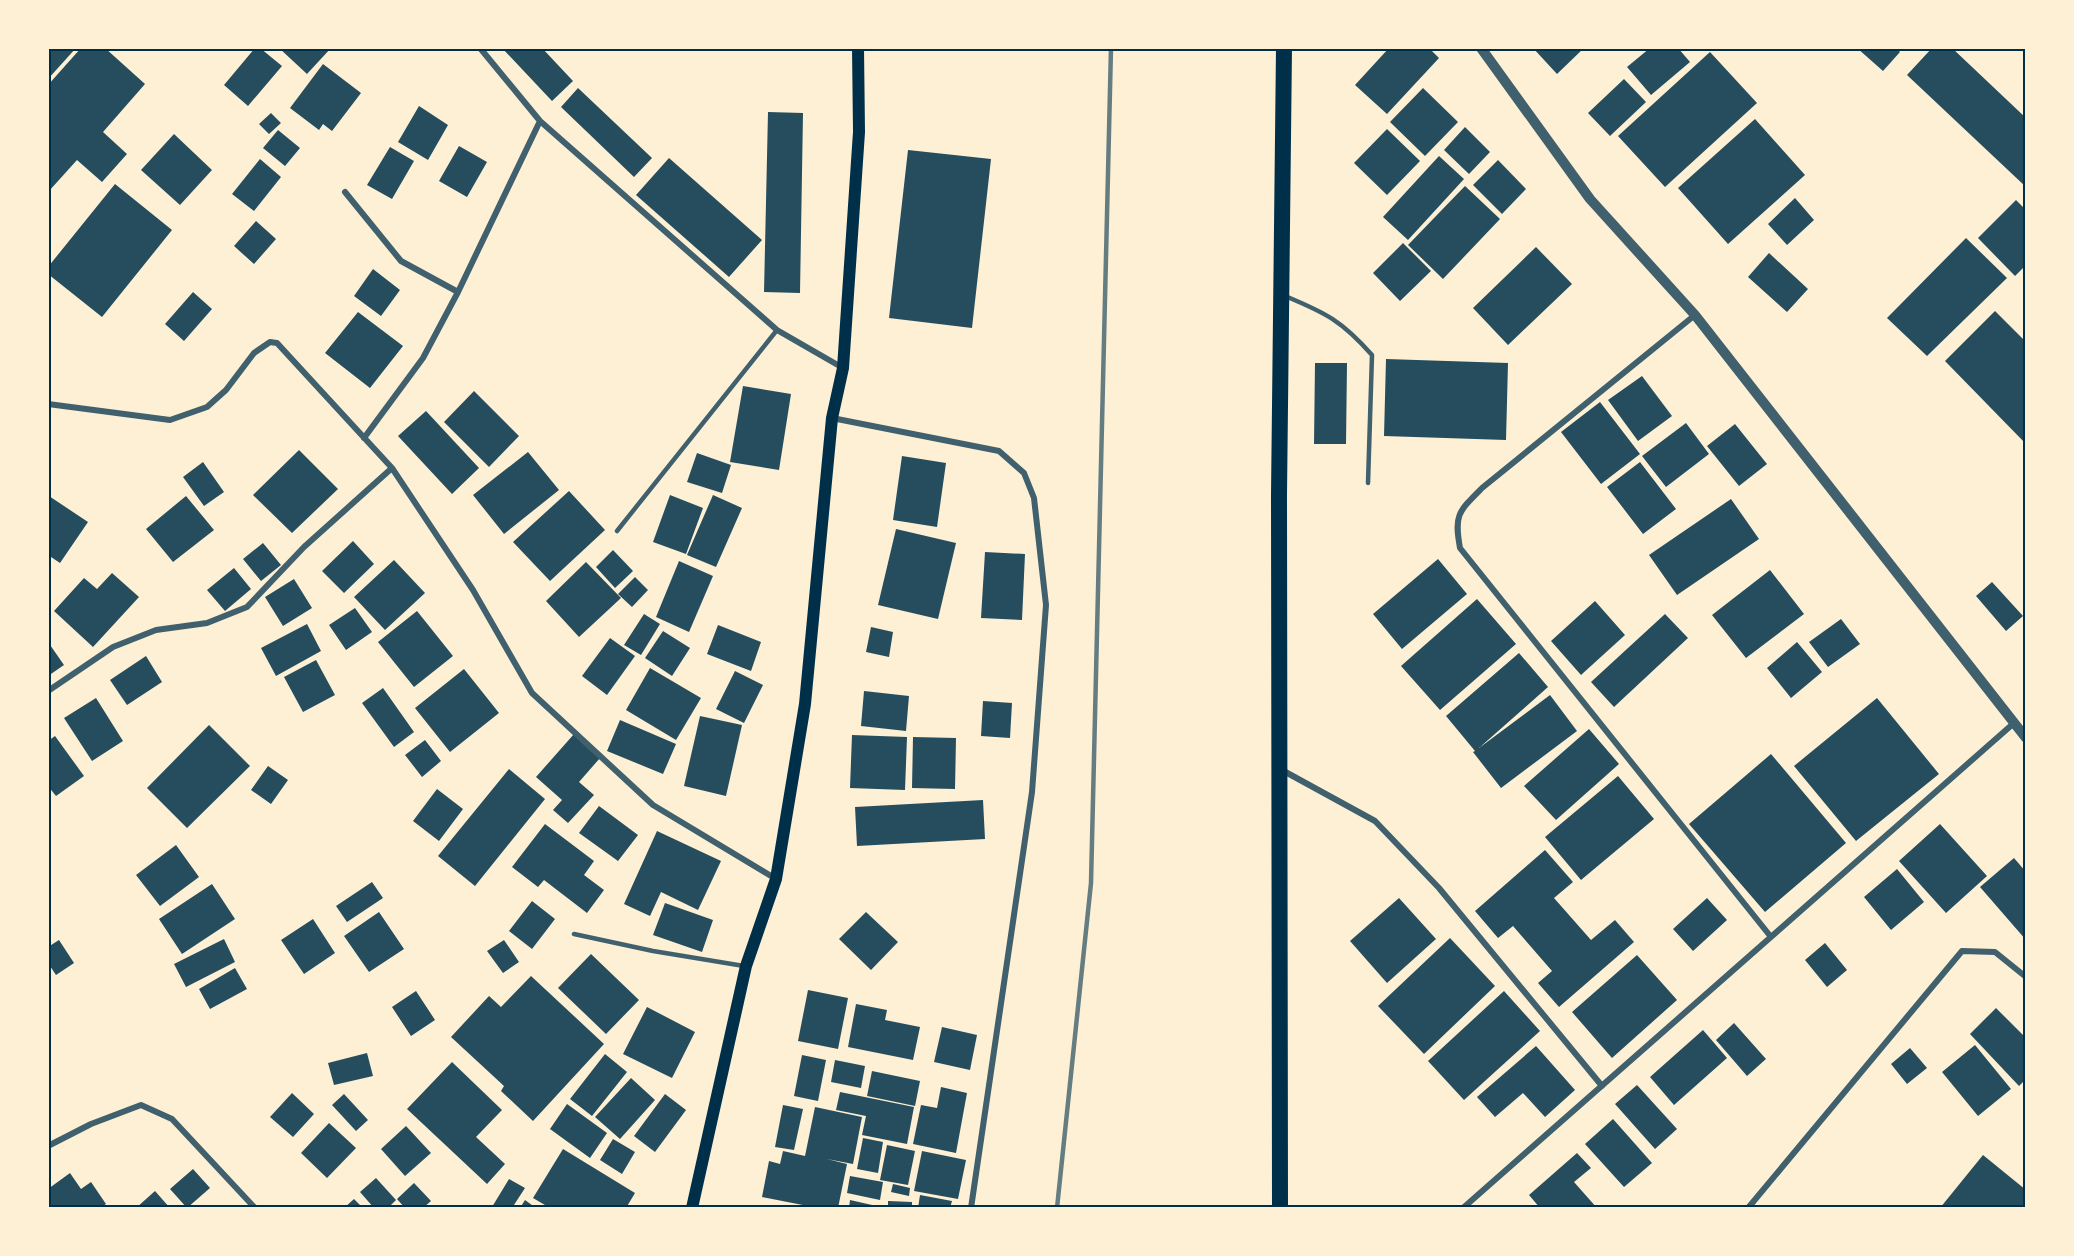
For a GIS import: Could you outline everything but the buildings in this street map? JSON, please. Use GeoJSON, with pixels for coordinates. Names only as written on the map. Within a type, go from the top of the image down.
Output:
{"type":"FeatureCollection","features":[{"type":"Feature","properties":{"kind":"highway"},"geometry":{"type":"LineString","coordinates":[[1280,1208],[1281,294],[1284,48]]}},
{"type":"Feature","properties":{"kind":"main road"},"geometry":{"type":"LineString","coordinates":[[692,1208],[746,966],[776,879],[805,704],[832,418],[843,368],[859,132],[858,48]]}},
{"type":"Feature","properties":{"kind":"street"},"geometry":{"type":"LineString","coordinates":[[480,48],[540,121],[777,330],[843,368]]}},
{"type":"Feature","properties":{"kind":"street"},"geometry":{"type":"LineString","coordinates":[[1481,48],[1590,199],[1695,315],[2026,738]]}},
{"type":"Feature","properties":{"kind":"street"},"geometry":{"type":"LineString","coordinates":[[364,438],[423,358],[458,292],[540,121]]}},
{"type":"Feature","properties":{"kind":"street"},"geometry":{"type":"LineString","coordinates":[[345,192],[401,261],[458,292]]}},
{"type":"Feature","properties":{"kind":"street"},"geometry":{"type":"LineString","coordinates":[[1695,315],[1482,488],[1466,504],[1455,522],[1460,548],[1771,937]]}},
{"type":"Feature","properties":{"kind":"street"},"geometry":{"type":"LineString","coordinates":[[48,404],[170,420],[207,407],[226,390],[254,353],[270,342],[277,343],[392,468],[473,590],[532,693],[653,805],[776,879]]}},
{"type":"Feature","properties":{"kind":"street"},"geometry":{"type":"LineString","coordinates":[[832,418],[999,451],[1024,472],[1034,498],[1046,605],[1032,792],[971,1208]]}},
{"type":"Feature","properties":{"kind":"street"},"geometry":{"type":"LineString","coordinates":[[48,691],[113,647],[156,630],[207,623],[247,607],[304,547],[392,468]]}},
{"type":"Feature","properties":{"kind":"street"},"geometry":{"type":"LineString","coordinates":[[1463,1208],[2014,723]]}},
{"type":"Feature","properties":{"kind":"street"},"geometry":{"type":"LineString","coordinates":[[1280,768],[1375,821],[1439,888],[1602,1086]]}},
{"type":"Feature","properties":{"kind":"street"},"geometry":{"type":"LineString","coordinates":[[1748,1208],[1962,951],[1995,952],[2026,977]]}},
{"type":"Feature","properties":{"kind":"street"},"geometry":{"type":"LineString","coordinates":[[48,1146],[91,1124],[141,1105],[172,1119],[255,1208]]}},
{"type":"Feature","properties":{"kind":"lane"},"geometry":{"type":"LineString","coordinates":[[1281,294],[1328,314],[1372,355],[1368,483]]}},
{"type":"Feature","properties":{"kind":"lane"},"geometry":{"type":"LineString","coordinates":[[617,531],[777,330]]}},
{"type":"Feature","properties":{"kind":"lane"},"geometry":{"type":"LineString","coordinates":[[573,934],[653,951],[746,966]]}},
{"type":"Feature","properties":{"kind":"railway"},"geometry":{"type":"LineString","coordinates":[[1057,1208],[1091,883],[1111,48]]}}]}
